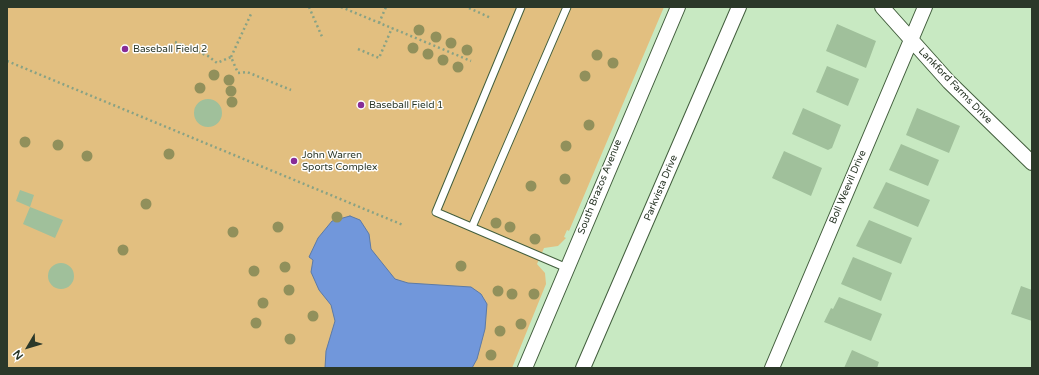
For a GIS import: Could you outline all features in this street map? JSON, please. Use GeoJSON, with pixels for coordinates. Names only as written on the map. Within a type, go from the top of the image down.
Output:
{"type":"FeatureCollection","features":[{"type":"Feature","properties":{"kind":"street","name":"South Brazos Avenue"},"geometry":{"type":"LineString","coordinates":[[525,368],[678,7]]}},
{"type":"Feature","properties":{"kind":"street","name":"Parkvista Drive"},"geometry":{"type":"LineString","coordinates":[[583,368],[739,7]]}},
{"type":"Feature","properties":{"kind":"street","name":"Lankford Farms Drive"},"geometry":{"type":"LineString","coordinates":[[882,7],[954,87],[1032,163]]}},
{"type":"Feature","properties":{"kind":"street","name":"Boll Weevil Drive"},"geometry":{"type":"LineString","coordinates":[[772,368],[925,7]]}},
{"type":"Feature","properties":{"kind":"lane"},"geometry":{"type":"LineString","coordinates":[[521,7],[436,212],[567,268]]}},
{"type":"Feature","properties":{"kind":"lane"},"geometry":{"type":"LineString","coordinates":[[472,227],[567,7]]}},
{"type":"Feature","properties":{"kind":"path"},"geometry":{"type":"LineString","coordinates":[[309,7],[323,39]]}},
{"type":"Feature","properties":{"kind":"path"},"geometry":{"type":"LineString","coordinates":[[341,7],[471,61]]}},
{"type":"Feature","properties":{"kind":"path"},"geometry":{"type":"LineString","coordinates":[[380,23],[386,7]]}},
{"type":"Feature","properties":{"kind":"path"},"geometry":{"type":"LineString","coordinates":[[469,8],[491,18]]}},
{"type":"Feature","properties":{"kind":"path"},"geometry":{"type":"LineString","coordinates":[[175,42],[208,56],[217,63],[231,57],[251,14]]}},
{"type":"Feature","properties":{"kind":"path"},"geometry":{"type":"LineString","coordinates":[[358,49],[379,58],[392,28]]}},
{"type":"Feature","properties":{"kind":"path"},"geometry":{"type":"LineString","coordinates":[[231,57],[238,74],[248,72],[290,90]]}},
{"type":"Feature","properties":{"kind":"path"},"geometry":{"type":"LineString","coordinates":[[7,60],[403,225]]}},
{"type":"Feature","properties":{"kind":"shaded area","name":"John Warren Sports Complex"},"geometry":{"type":"Polygon","coordinates":[[[7,7],[664,7],[569,231],[567,230],[564,237],[566,238],[558,246],[544,248],[537,264],[545,273],[546,284],[512,368],[7,368],[7,7]]]}},
{"type":"Feature","properties":{"kind":"water"},"geometry":{"type":"Polygon","coordinates":[[[350,216],[360,220],[369,234],[371,249],[395,279],[408,283],[471,287],[481,294],[487,304],[485,329],[477,359],[472,368],[325,368],[326,351],[335,321],[331,305],[319,290],[311,272],[313,260],[309,257],[318,238],[332,221],[350,216]]]}},
{"type":"Feature","properties":{"kind":"building"},"geometry":{"type":"Polygon","coordinates":[[[837,24],[876,41],[866,68],[826,51],[837,24]]]}},
{"type":"Feature","properties":{"kind":"building"},"geometry":{"type":"Polygon","coordinates":[[[827,66],[859,79],[848,106],[816,92],[827,66]]]}},
{"type":"Feature","properties":{"kind":"building"},"geometry":{"type":"Polygon","coordinates":[[[208,99],[218,103],[222,113],[218,123],[208,127],[198,123],[194,113],[198,103],[208,99]]]}},
{"type":"Feature","properties":{"kind":"building"},"geometry":{"type":"Polygon","coordinates":[[[803,108],[841,125],[832,148],[828,150],[792,134],[803,108]]]}},
{"type":"Feature","properties":{"kind":"building"},"geometry":{"type":"Polygon","coordinates":[[[917,108],[960,126],[949,153],[906,135],[917,108]]]}},
{"type":"Feature","properties":{"kind":"building"},"geometry":{"type":"Polygon","coordinates":[[[901,144],[939,160],[928,186],[889,170],[901,144]]]}},
{"type":"Feature","properties":{"kind":"building"},"geometry":{"type":"Polygon","coordinates":[[[784,151],[822,168],[811,196],[772,178],[784,151]]]}},
{"type":"Feature","properties":{"kind":"building"},"geometry":{"type":"Polygon","coordinates":[[[886,182],[930,200],[918,227],[873,208],[886,182]]]}},
{"type":"Feature","properties":{"kind":"building"},"geometry":{"type":"Polygon","coordinates":[[[20,190],[34,195],[30,207],[16,201],[20,190]]]}},
{"type":"Feature","properties":{"kind":"building"},"geometry":{"type":"Polygon","coordinates":[[[30,207],[63,220],[55,238],[23,224],[30,207]]]}},
{"type":"Feature","properties":{"kind":"building"},"geometry":{"type":"Polygon","coordinates":[[[869,220],[912,238],[901,264],[856,246],[869,220]]]}},
{"type":"Feature","properties":{"kind":"building"},"geometry":{"type":"Polygon","coordinates":[[[853,257],[892,273],[881,301],[841,284],[853,257]]]}},
{"type":"Feature","properties":{"kind":"building"},"geometry":{"type":"Polygon","coordinates":[[[61,263],[70,267],[74,276],[70,285],[61,289],[52,285],[48,276],[52,267],[61,263]]]}},
{"type":"Feature","properties":{"kind":"building"},"geometry":{"type":"Polygon","coordinates":[[[1021,286],[1032,290],[1032,321],[1011,314],[1021,286]]]}},
{"type":"Feature","properties":{"kind":"building"},"geometry":{"type":"Polygon","coordinates":[[[839,297],[882,314],[871,341],[824,322],[831,308],[833,309],[839,297]]]}},
{"type":"Feature","properties":{"kind":"building"},"geometry":{"type":"Polygon","coordinates":[[[852,350],[879,362],[877,368],[844,368],[852,350]]]}},
{"type":"Feature","properties":{"kind":"place","name":"Baseball Field 2"},"geometry":{"type":"Point","coordinates":[125,49]}},
{"type":"Feature","properties":{"kind":"place","name":"Baseball Field 1"},"geometry":{"type":"Point","coordinates":[361,105]}},
{"type":"Feature","properties":{"kind":"place","name":"John Warren Sports Complex"},"geometry":{"type":"Point","coordinates":[294,161]}}]}
